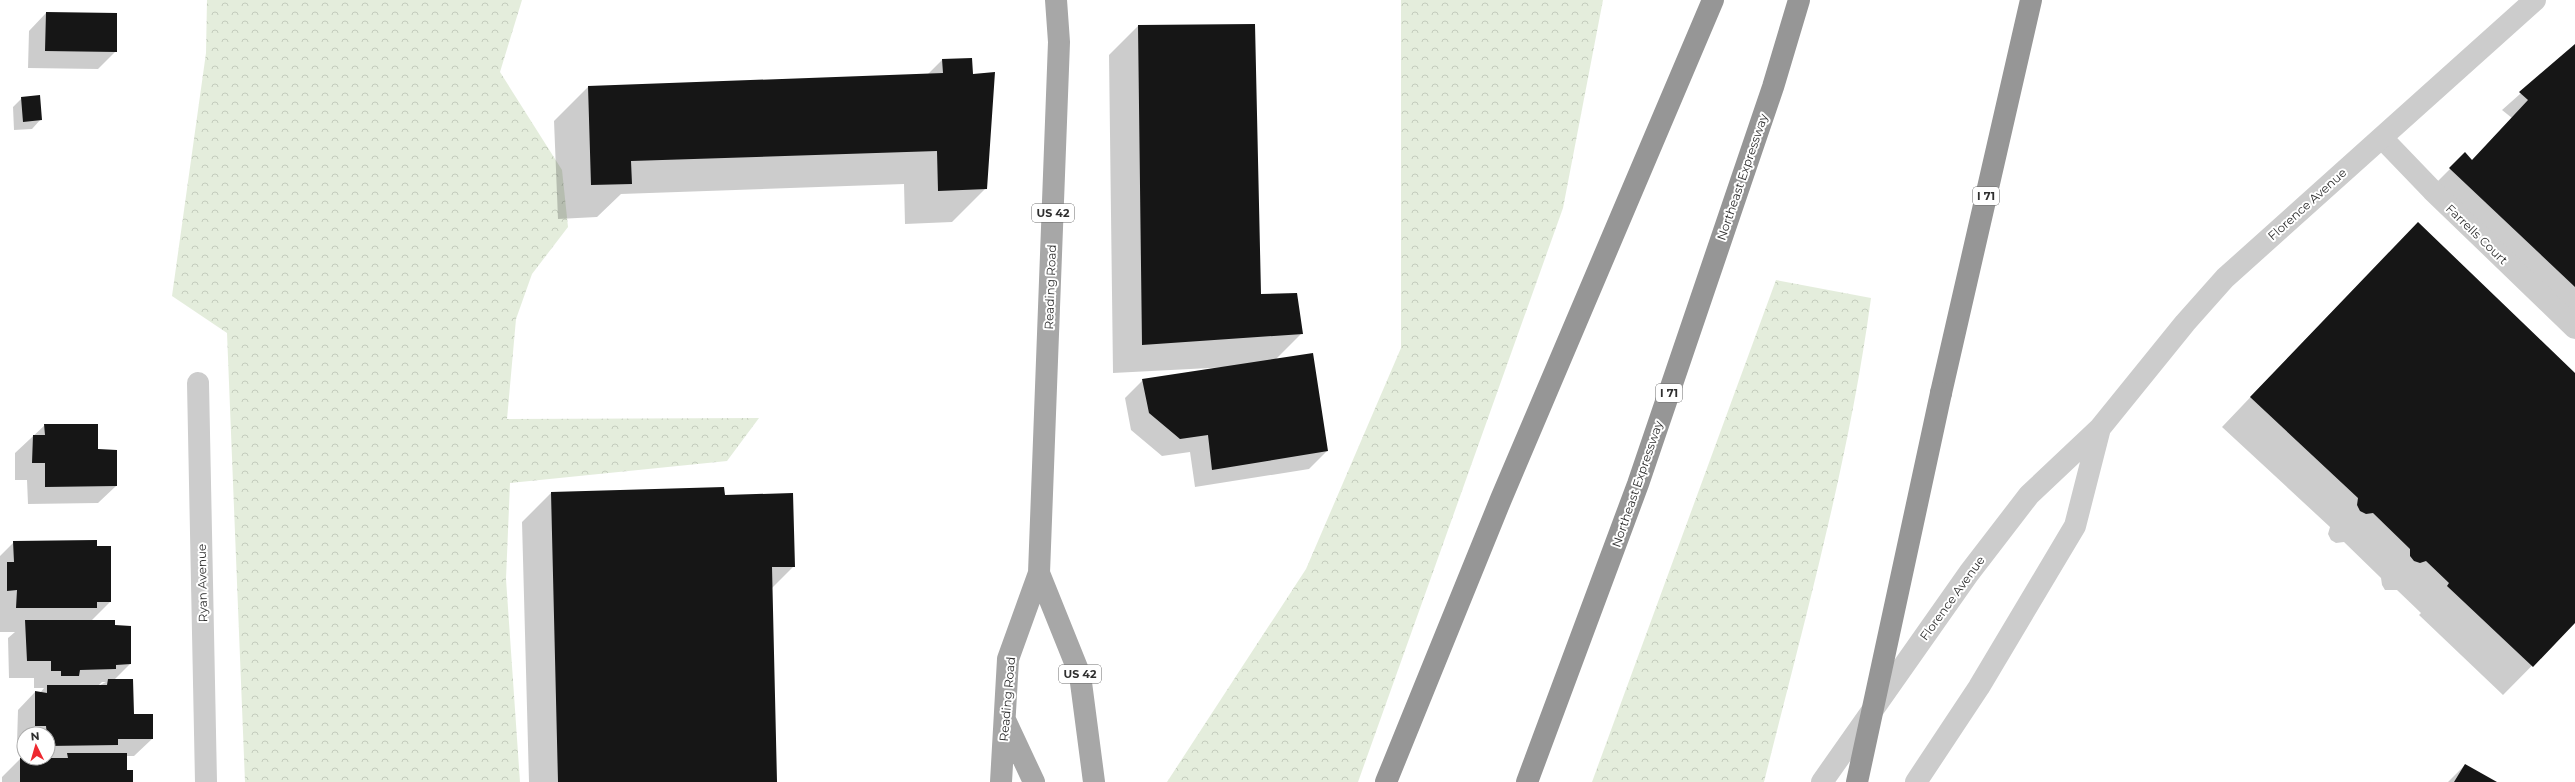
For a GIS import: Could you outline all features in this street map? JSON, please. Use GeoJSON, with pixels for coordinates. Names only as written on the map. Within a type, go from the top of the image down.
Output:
{"type":"FeatureCollection","features":[{"type":"Feature","properties":{"kind":"highway"},"geometry":{"type":"LineString","coordinates":[[1386,782],[1501,499],[1713,0]]}},
{"type":"Feature","properties":{"kind":"highway","name":"Northeast Expressway"},"geometry":{"type":"LineString","coordinates":[[1528,782],[1638,484],[1773,87],[1799,0]]}},
{"type":"Feature","properties":{"kind":"highway","name":"I 71"},"geometry":{"type":"LineString","coordinates":[[1857,782],[1941,393],[2031,0]]}},
{"type":"Feature","properties":{"kind":"main road","name":"Reading Road"},"geometry":{"type":"LineString","coordinates":[[1002,782],[1008,659],[1039,573],[1059,42],[1056,0]]}},
{"type":"Feature","properties":{"kind":"main road","name":"Reading Road"},"geometry":{"type":"LineString","coordinates":[[1039,573],[1080,675],[1094,782]]}},
{"type":"Feature","properties":{"kind":"main road"},"geometry":{"type":"LineString","coordinates":[[1004,719],[1034,782]]}},
{"type":"Feature","properties":{"kind":"street","name":"Florence Avenue"},"geometry":{"type":"LineString","coordinates":[[1822,782],[1969,573],[2029,495],[2100,428],[2175,334],[2225,278],[2535,0]]}},
{"type":"Feature","properties":{"kind":"street","name":"Farrells Court"},"geometry":{"type":"LineString","coordinates":[[2382,138],[2432,190],[2575,328]]}},
{"type":"Feature","properties":{"kind":"street","name":"Ryan Avenue"},"geometry":{"type":"LineString","coordinates":[[198,383],[206,782]]}},
{"type":"Feature","properties":{"kind":"street","name":"Florence Avenue"},"geometry":{"type":"LineString","coordinates":[[1916,782],[1979,687],[2076,526],[2100,428]]}},
{"type":"Feature","properties":{"kind":"green space"},"geometry":{"type":"Polygon","coordinates":[[[207,0],[522,0],[500,72],[562,170],[568,227],[532,274],[516,319],[507,419],[759,418],[727,461],[510,483],[506,579],[520,782],[245,782],[227,333],[172,296],[206,53],[207,0]]]}},
{"type":"Feature","properties":{"kind":"green space"},"geometry":{"type":"Polygon","coordinates":[[[1401,0],[1603,0],[1563,208],[1358,782],[1167,782],[1306,569],[1401,348],[1401,0]]]}},
{"type":"Feature","properties":{"kind":"green space"},"geometry":{"type":"Polygon","coordinates":[[[1776,280],[1871,298],[1851,420],[1838,481],[1810,602],[1764,782],[1592,782],[1776,280]]]}},
{"type":"Feature","properties":{"kind":"building"},"geometry":{"type":"Polygon","coordinates":[[[46,12],[117,13],[117,52],[45,51],[46,12]]]}},
{"type":"Feature","properties":{"kind":"building"},"geometry":{"type":"Polygon","coordinates":[[[1255,24],[1261,294],[1297,293],[1303,334],[1142,345],[1138,25],[1255,24]]]}},
{"type":"Feature","properties":{"kind":"building"},"geometry":{"type":"Polygon","coordinates":[[[2575,44],[2575,287],[2449,168],[2465,152],[2472,160],[2528,100],[2519,92],[2575,44]]]}},
{"type":"Feature","properties":{"kind":"building"},"geometry":{"type":"Polygon","coordinates":[[[972,58],[973,74],[995,72],[987,189],[938,191],[937,151],[631,161],[632,184],[591,185],[588,86],[943,73],[942,59],[972,58]]]}},
{"type":"Feature","properties":{"kind":"building"},"geometry":{"type":"Polygon","coordinates":[[[40,95],[42,120],[23,122],[21,97],[40,95]]]}},
{"type":"Feature","properties":{"kind":"building"},"geometry":{"type":"Polygon","coordinates":[[[2418,222],[2575,373],[2575,623],[2533,667],[2447,586],[2449,583],[2426,561],[2420,563],[2414,561],[2410,556],[2410,549],[2373,513],[2366,514],[2360,511],[2357,505],[2358,498],[2250,397],[2418,222]]]}},
{"type":"Feature","properties":{"kind":"building"},"geometry":{"type":"Polygon","coordinates":[[[1313,353],[1328,451],[1212,470],[1208,435],[1180,439],[1149,413],[1142,379],[1313,353]]]}},
{"type":"Feature","properties":{"kind":"building"},"geometry":{"type":"Polygon","coordinates":[[[44,424],[98,424],[98,449],[117,450],[117,486],[45,487],[45,463],[32,463],[33,435],[45,435],[44,424]]]}},
{"type":"Feature","properties":{"kind":"building"},"geometry":{"type":"Polygon","coordinates":[[[724,487],[725,495],[793,493],[795,567],[772,567],[777,782],[558,782],[551,492],[724,487]]]}},
{"type":"Feature","properties":{"kind":"building"},"geometry":{"type":"Polygon","coordinates":[[[97,540],[97,546],[111,546],[111,602],[97,602],[97,608],[16,608],[17,590],[7,591],[7,562],[14,562],[13,541],[97,540]]]}},
{"type":"Feature","properties":{"kind":"building"},"geometry":{"type":"Polygon","coordinates":[[[25,620],[115,620],[115,625],[131,626],[131,664],[116,665],[116,669],[80,670],[79,676],[61,676],[61,671],[51,671],[51,661],[27,661],[25,620]]]}},
{"type":"Feature","properties":{"kind":"building"},"geometry":{"type":"Polygon","coordinates":[[[108,679],[133,679],[134,714],[153,714],[153,739],[118,739],[118,745],[56,746],[56,726],[35,726],[35,691],[47,693],[47,685],[107,685],[108,679]]]}},
{"type":"Feature","properties":{"kind":"building"},"geometry":{"type":"Polygon","coordinates":[[[67,753],[127,753],[127,770],[133,770],[133,782],[20,782],[20,766],[56,766],[56,758],[68,758],[67,753]]]}},
{"type":"Feature","properties":{"kind":"building"},"geometry":{"type":"Polygon","coordinates":[[[2465,764],[2497,782],[2454,782],[2465,764]]]}}]}
